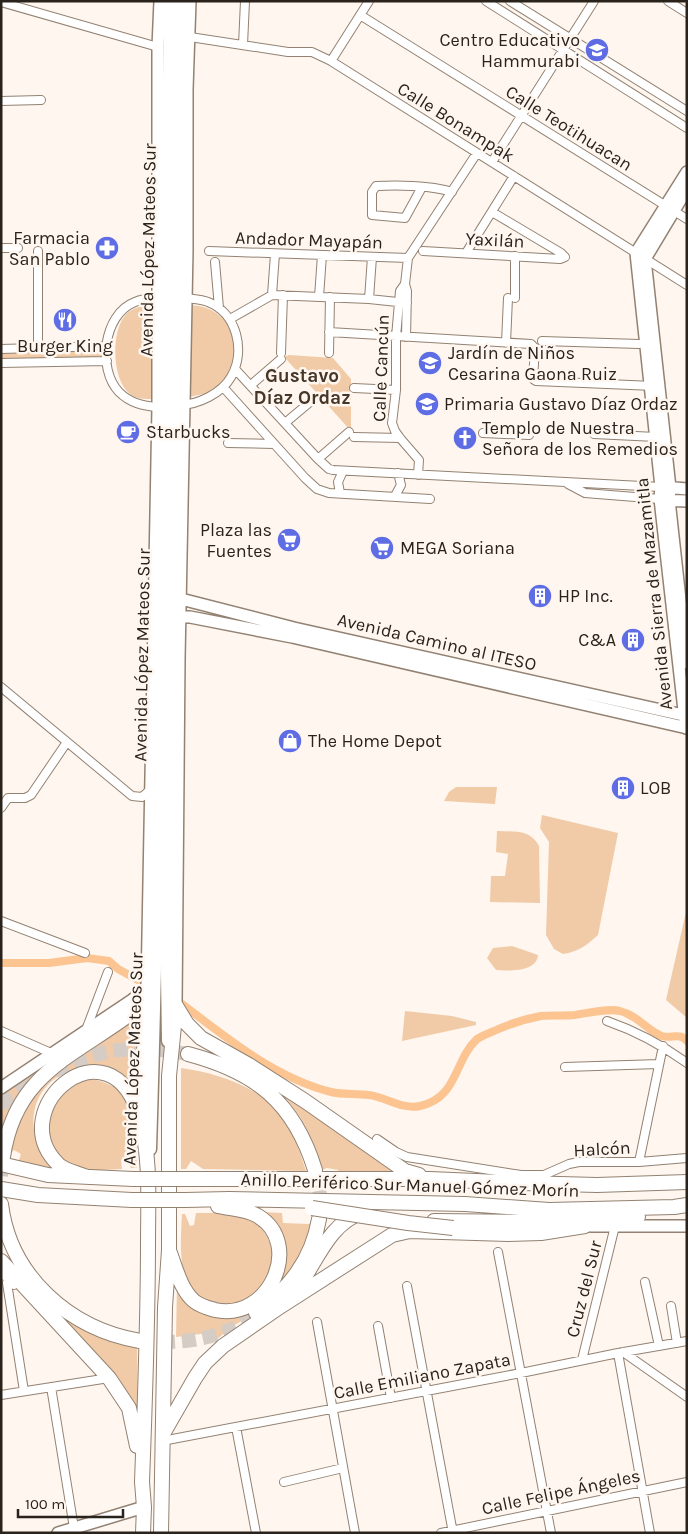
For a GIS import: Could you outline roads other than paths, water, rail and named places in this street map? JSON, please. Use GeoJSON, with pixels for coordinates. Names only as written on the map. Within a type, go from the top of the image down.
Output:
{"type":"FeatureCollection","features":[{"type":"Feature","properties":{"kind":"highway","name":"Avenida López Mateos Sur"},"geometry":{"type":"LineString","coordinates":[[159,990],[169,1076],[169,1250],[165,1307],[161,1533]]}},
{"type":"Feature","properties":{"kind":"highway"},"geometry":{"type":"LineString","coordinates":[[142,1126],[159,990]]}},
{"type":"Feature","properties":{"kind":"highway"},"geometry":{"type":"LineString","coordinates":[[2,1160],[4,1144],[20,1104],[46,1072],[130,1014],[159,990]]}},
{"type":"Feature","properties":{"kind":"highway"},"geometry":{"type":"LineString","coordinates":[[159,990],[187,1024],[210,1044],[249,1065],[306,1100],[405,1172],[430,1179]]}},
{"type":"Feature","properties":{"kind":"highway"},"geometry":{"type":"LineString","coordinates":[[188,1054],[236,1070],[271,1094],[287,1112],[301,1135],[315,1170]]}},
{"type":"Feature","properties":{"kind":"highway"},"geometry":{"type":"LineString","coordinates":[[86,1177],[61,1167],[47,1154],[39,1140],[36,1128],[38,1110],[50,1088],[62,1079],[74,1074],[87,1072],[104,1075],[120,1084],[129,1094],[142,1126],[149,1175]]}},
{"type":"Feature","properties":{"kind":"highway","name":"Anillo Periférico Sur Manuel Gómez Morín"},"geometry":{"type":"LineString","coordinates":[[2,1160],[48,1175],[86,1177],[430,1179],[634,1185],[687,1182]]}},
{"type":"Feature","properties":{"kind":"highway","name":"Avenida López Mateos Sur"},"geometry":{"type":"LineString","coordinates":[[142,1482],[148,1309],[149,1175]]}},
{"type":"Feature","properties":{"kind":"highway"},"geometry":{"type":"LineString","coordinates":[[487,1182],[521,1175]]}},
{"type":"Feature","properties":{"kind":"highway","name":"Anillo Periférico Sur Manuel Gómez Morín"},"geometry":{"type":"LineString","coordinates":[[1,1189],[38,1195],[132,1200],[228,1199],[465,1204],[550,1216],[681,1206]]}},
{"type":"Feature","properties":{"kind":"highway"},"geometry":{"type":"LineString","coordinates":[[228,1199],[316,1213],[453,1228],[511,1229],[585,1226]]}},
{"type":"Feature","properties":{"kind":"highway"},"geometry":{"type":"LineString","coordinates":[[169,1250],[189,1295],[198,1304],[211,1309],[232,1311],[252,1303],[265,1293],[275,1277],[278,1265],[278,1246],[272,1231],[264,1221],[256,1215],[243,1210],[185,1200]]}},
{"type":"Feature","properties":{"kind":"highway"},"geometry":{"type":"LineString","coordinates":[[1,1204],[4,1223],[14,1249],[27,1272],[49,1297],[73,1317],[113,1334],[140,1341]]}},
{"type":"Feature","properties":{"kind":"highway"},"geometry":{"type":"LineString","coordinates":[[281,1306],[300,1284],[332,1234],[358,1214],[385,1209],[550,1216],[585,1226]]}},
{"type":"Feature","properties":{"kind":"highway"},"geometry":{"type":"LineString","coordinates":[[162,1438],[175,1396],[188,1372],[221,1337],[267,1305],[291,1282],[308,1255],[315,1238],[316,1213]]}},
{"type":"Feature","properties":{"kind":"highway"},"geometry":{"type":"LineString","coordinates":[[319,1277],[388,1231],[409,1223],[417,1221],[550,1216]]}},
{"type":"Feature","properties":{"kind":"highway"},"geometry":{"type":"LineString","coordinates":[[162,1438],[181,1399],[205,1363],[233,1339],[281,1306],[364,1252],[399,1232],[508,1234],[585,1226]]}},
{"type":"Feature","properties":{"kind":"highway"},"geometry":{"type":"LineString","coordinates":[[1,1261],[109,1378],[129,1408],[142,1482],[144,1507],[143,1533]]}},
{"type":"Feature","properties":{"kind":"main road"},"geometry":{"type":"LineString","coordinates":[[159,990],[150,790],[162,297],[158,47],[160,1]]}},
{"type":"Feature","properties":{"kind":"main road","name":"Avenida López Mateos Sur"},"geometry":{"type":"LineString","coordinates":[[159,990],[162,297],[170,1]]}},
{"type":"Feature","properties":{"kind":"main road","name":"Avenida López Mateos Sur"},"geometry":{"type":"LineString","coordinates":[[149,1175],[159,990],[179,405],[180,1]]}},
{"type":"Feature","properties":{"kind":"main road"},"geometry":{"type":"LineString","coordinates":[[1,1088],[132,1000],[176,985],[181,599],[179,405],[186,298],[189,4]]}},
{"type":"Feature","properties":{"kind":"main road"},"geometry":{"type":"LineString","coordinates":[[179,137],[187,122]]}},
{"type":"Feature","properties":{"kind":"main road"},"geometry":{"type":"LineString","coordinates":[[640,256],[670,208],[687,172]]}},
{"type":"Feature","properties":{"kind":"main road"},"geometry":{"type":"LineString","coordinates":[[670,208],[687,190]]}},
{"type":"Feature","properties":{"kind":"main road","name":"Avenida Sierra de Mazamitla"},"geometry":{"type":"LineString","coordinates":[[640,256],[665,487],[664,500],[686,722]]}},
{"type":"Feature","properties":{"kind":"main road","name":"Avenida Sierra de Mazamitla"},"geometry":{"type":"LineString","coordinates":[[655,386],[656,437],[665,487]]}},
{"type":"Feature","properties":{"kind":"main road"},"geometry":{"type":"LineString","coordinates":[[665,487],[687,489]]}},
{"type":"Feature","properties":{"kind":"main road"},"geometry":{"type":"LineString","coordinates":[[664,500],[687,501]]}},
{"type":"Feature","properties":{"kind":"main road","name":"Avenida Sierra de Mazamitla"},"geometry":{"type":"LineString","coordinates":[[664,500],[687,663]]}},
{"type":"Feature","properties":{"kind":"main road"},"geometry":{"type":"LineString","coordinates":[[153,635],[162,591]]}},
{"type":"Feature","properties":{"kind":"main road","name":"Avenida Camino al ITESO"},"geometry":{"type":"LineString","coordinates":[[181,599],[686,722]]}},
{"type":"Feature","properties":{"kind":"main road","name":"Avenida Camino al ITESO"},"geometry":{"type":"LineString","coordinates":[[180,617],[190,617],[292,637],[686,722]]}},
{"type":"Feature","properties":{"kind":"main road"},"geometry":{"type":"LineString","coordinates":[[585,1226],[687,1226]]}},
{"type":"Feature","properties":{"kind":"main road"},"geometry":{"type":"LineString","coordinates":[[58,1533],[144,1507]]}},
{"type":"Feature","properties":{"kind":"street"},"geometry":{"type":"LineString","coordinates":[[243,45],[245,1]]}},
{"type":"Feature","properties":{"kind":"street"},"geometry":{"type":"LineString","coordinates":[[332,61],[368,1]]}},
{"type":"Feature","properties":{"kind":"street"},"geometry":{"type":"LineString","coordinates":[[486,1],[687,128]]}},
{"type":"Feature","properties":{"kind":"street"},"geometry":{"type":"LineString","coordinates":[[510,1],[687,111]]}},
{"type":"Feature","properties":{"kind":"street"},"geometry":{"type":"LineString","coordinates":[[492,162],[594,1]]}},
{"type":"Feature","properties":{"kind":"street"},"geometry":{"type":"LineString","coordinates":[[668,1],[687,13]]}},
{"type":"Feature","properties":{"kind":"street"},"geometry":{"type":"LineString","coordinates":[[1,2],[158,47]]}},
{"type":"Feature","properties":{"kind":"street","name":"Calle Teotihuacan"},"geometry":{"type":"LineString","coordinates":[[360,15],[687,219]]}},
{"type":"Feature","properties":{"kind":"street","name":"Calle Bonampak"},"geometry":{"type":"LineString","coordinates":[[190,37],[288,52],[312,52],[332,61],[687,285]]}},
{"type":"Feature","properties":{"kind":"street"},"geometry":{"type":"LineString","coordinates":[[1,101],[41,100]]}},
{"type":"Feature","properties":{"kind":"street","name":"Calle Cancún"},"geometry":{"type":"LineString","coordinates":[[406,337],[400,291],[405,284],[408,258],[477,153]]}},
{"type":"Feature","properties":{"kind":"street"},"geometry":{"type":"LineString","coordinates":[[466,253],[514,176]]}},
{"type":"Feature","properties":{"kind":"street"},"geometry":{"type":"LineString","coordinates":[[422,187],[405,218],[374,216],[371,213],[374,187],[422,187],[440,188],[452,192]]}},
{"type":"Feature","properties":{"kind":"street","name":"Yaxilán"},"geometry":{"type":"LineString","coordinates":[[423,251],[565,258],[561,253],[492,212]]}},
{"type":"Feature","properties":{"kind":"street"},"geometry":{"type":"LineString","coordinates":[[1,248],[18,248]]}},
{"type":"Feature","properties":{"kind":"street"},"geometry":{"type":"LineString","coordinates":[[38,251],[38,348]]}},
{"type":"Feature","properties":{"kind":"street","name":"Andador Mayapán"},"geometry":{"type":"LineString","coordinates":[[209,251],[408,258]]}},
{"type":"Feature","properties":{"kind":"street"},"geometry":{"type":"LineString","coordinates":[[272,294],[275,254]]}},
{"type":"Feature","properties":{"kind":"street"},"geometry":{"type":"LineString","coordinates":[[320,297],[322,255]]}},
{"type":"Feature","properties":{"kind":"street"},"geometry":{"type":"LineString","coordinates":[[506,343],[515,256]]}},
{"type":"Feature","properties":{"kind":"street"},"geometry":{"type":"LineString","coordinates":[[369,299],[372,257]]}},
{"type":"Feature","properties":{"kind":"street"},"geometry":{"type":"LineString","coordinates":[[215,262],[220,308]]}},
{"type":"Feature","properties":{"kind":"street"},"geometry":{"type":"LineString","coordinates":[[230,319],[272,294],[369,299],[403,303]]}},
{"type":"Feature","properties":{"kind":"street"},"geometry":{"type":"LineString","coordinates":[[251,384],[281,356],[283,295]]}},
{"type":"Feature","properties":{"kind":"street"},"geometry":{"type":"LineString","coordinates":[[158,407],[138,404],[123,396],[112,382],[107,361],[107,346],[113,322],[122,310],[135,302],[162,297]]}},
{"type":"Feature","properties":{"kind":"street"},"geometry":{"type":"LineString","coordinates":[[329,353],[330,297]]}},
{"type":"Feature","properties":{"kind":"street"},"geometry":{"type":"LineString","coordinates":[[179,405],[204,399],[223,387],[235,369],[238,358],[237,337],[230,319],[220,308],[208,301],[186,298]]}},
{"type":"Feature","properties":{"kind":"street","name":"Calle Cancún"},"geometry":{"type":"LineString","coordinates":[[403,303],[396,337],[396,390],[392,423],[400,438],[420,460],[418,475]]}},
{"type":"Feature","properties":{"kind":"street"},"geometry":{"type":"LineString","coordinates":[[330,332],[528,343],[534,345],[536,351],[533,378],[536,381],[655,386]]}},
{"type":"Feature","properties":{"kind":"street"},"geometry":{"type":"LineString","coordinates":[[542,341],[639,344]]}},
{"type":"Feature","properties":{"kind":"street"},"geometry":{"type":"LineString","coordinates":[[1,348],[107,346]]}},
{"type":"Feature","properties":{"kind":"street"},"geometry":{"type":"LineString","coordinates":[[1,363],[107,361]]}},
{"type":"Feature","properties":{"kind":"street"},"geometry":{"type":"LineString","coordinates":[[235,369],[329,469],[665,487]]}},
{"type":"Feature","properties":{"kind":"street"},"geometry":{"type":"LineString","coordinates":[[223,387],[304,478],[317,489],[323,492],[430,499]]}},
{"type":"Feature","properties":{"kind":"street"},"geometry":{"type":"LineString","coordinates":[[354,388],[396,390]]}},
{"type":"Feature","properties":{"kind":"street"},"geometry":{"type":"LineString","coordinates":[[285,423],[316,397]]}},
{"type":"Feature","properties":{"kind":"street"},"geometry":{"type":"LineString","coordinates":[[483,433],[529,436]]}},
{"type":"Feature","properties":{"kind":"street"},"geometry":{"type":"LineString","coordinates":[[594,434],[656,437]]}},
{"type":"Feature","properties":{"kind":"street"},"geometry":{"type":"LineString","coordinates":[[318,459],[351,435],[400,438]]}},
{"type":"Feature","properties":{"kind":"street"},"geometry":{"type":"LineString","coordinates":[[228,443],[274,444]]}},
{"type":"Feature","properties":{"kind":"street"},"geometry":{"type":"LineString","coordinates":[[340,493],[338,482],[343,471]]}},
{"type":"Feature","properties":{"kind":"street"},"geometry":{"type":"LineString","coordinates":[[395,496],[401,486],[398,473]]}},
{"type":"Feature","properties":{"kind":"street"},"geometry":{"type":"LineString","coordinates":[[567,483],[585,493],[664,500]]}},
{"type":"Feature","properties":{"kind":"street"},"geometry":{"type":"LineString","coordinates":[[1,687],[132,796],[142,797],[150,790]]}},
{"type":"Feature","properties":{"kind":"street"},"geometry":{"type":"LineString","coordinates":[[1,808],[8,798],[25,798],[31,795],[67,742]]}},
{"type":"Feature","properties":{"kind":"street"},"geometry":{"type":"LineString","coordinates":[[1,921],[85,953]]}},
{"type":"Feature","properties":{"kind":"street"},"geometry":{"type":"LineString","coordinates":[[86,1030],[108,972]]}},
{"type":"Feature","properties":{"kind":"street"},"geometry":{"type":"LineString","coordinates":[[607,1021],[628,1028],[664,1046],[687,1063]]}},
{"type":"Feature","properties":{"kind":"street"},"geometry":{"type":"LineString","coordinates":[[1,1031],[51,1053]]}},
{"type":"Feature","properties":{"kind":"street"},"geometry":{"type":"LineString","coordinates":[[639,1162],[664,1046]]}},
{"type":"Feature","properties":{"kind":"street"},"geometry":{"type":"LineString","coordinates":[[565,1067],[659,1064]]}},
{"type":"Feature","properties":{"kind":"street","name":"Halcón"},"geometry":{"type":"LineString","coordinates":[[377,1139],[407,1157],[521,1175],[544,1175],[569,1164],[579,1162],[639,1162],[687,1158]]}},
{"type":"Feature","properties":{"kind":"street","name":"Cruz del Sur"},"geometry":{"type":"LineString","coordinates":[[582,1360],[615,1226]]}},
{"type":"Feature","properties":{"kind":"street"},"geometry":{"type":"LineString","coordinates":[[498,1252],[551,1533]]}},
{"type":"Feature","properties":{"kind":"street"},"geometry":{"type":"LineString","coordinates":[[1,1272],[6,1284],[24,1391]]}},
{"type":"Feature","properties":{"kind":"street"},"geometry":{"type":"LineString","coordinates":[[645,1282],[659,1346]]}},
{"type":"Feature","properties":{"kind":"street"},"geometry":{"type":"LineString","coordinates":[[6,1284],[33,1296]]}},
{"type":"Feature","properties":{"kind":"street"},"geometry":{"type":"LineString","coordinates":[[407,1286],[453,1532]]}},
{"type":"Feature","properties":{"kind":"street"},"geometry":{"type":"LineString","coordinates":[[670,1306],[677,1343]]}},
{"type":"Feature","properties":{"kind":"street"},"geometry":{"type":"LineString","coordinates":[[317,1322],[355,1533]]}},
{"type":"Feature","properties":{"kind":"street"},"geometry":{"type":"LineString","coordinates":[[378,1326],[391,1398]]}},
{"type":"Feature","properties":{"kind":"street","name":"Calle Emiliano Zapata"},"geometry":{"type":"LineString","coordinates":[[162,1438],[236,1428],[621,1352],[687,1341]]}},
{"type":"Feature","properties":{"kind":"street"},"geometry":{"type":"LineString","coordinates":[[621,1352],[687,1397]]}},
{"type":"Feature","properties":{"kind":"street"},"geometry":{"type":"LineString","coordinates":[[621,1352],[650,1533]]}},
{"type":"Feature","properties":{"kind":"street"},"geometry":{"type":"LineString","coordinates":[[1,1395],[109,1378]]}},
{"type":"Feature","properties":{"kind":"street"},"geometry":{"type":"LineString","coordinates":[[51,1387],[74,1528]]}},
{"type":"Feature","properties":{"kind":"street"},"geometry":{"type":"LineString","coordinates":[[236,1428],[256,1533]]}},
{"type":"Feature","properties":{"kind":"street"},"geometry":{"type":"LineString","coordinates":[[284,1482],[343,1468]]}},
{"type":"Feature","properties":{"kind":"street","name":"Calle Felipe Ángeles"},"geometry":{"type":"LineString","coordinates":[[441,1533],[687,1482]]}},
{"type":"Feature","properties":{"kind":"street"},"geometry":{"type":"LineString","coordinates":[[482,1524],[484,1533]]}},
{"type":"Feature","properties":{"kind":"waterway"},"geometry":{"type":"LineString","coordinates":[[1,963],[49,963],[87,958],[109,961],[118,969],[138,980]]}},
{"type":"Feature","properties":{"kind":"waterway"},"geometry":{"type":"LineString","coordinates":[[182,1004],[252,1056],[310,1086],[331,1092],[369,1095],[413,1107],[432,1102],[442,1095],[449,1087],[464,1057],[477,1039],[505,1026],[541,1016],[575,1015],[615,1010],[627,1013],[662,1036],[678,1036],[687,1041]]}},
{"type":"Feature","properties":{"kind":"tunnel"},"geometry":{"type":"LineString","coordinates":[[1,1105],[47,1076],[94,1055],[131,1049],[160,1050],[188,1054]]}},
{"type":"Feature","properties":{"kind":"tunnel"},"geometry":{"type":"LineString","coordinates":[[1,1176],[3,1157]]}},
{"type":"Feature","properties":{"kind":"tunnel"},"geometry":{"type":"LineString","coordinates":[[315,1170],[321,1211]]}},
{"type":"Feature","properties":{"kind":"tunnel"},"geometry":{"type":"LineString","coordinates":[[140,1341],[170,1342],[198,1339],[212,1336],[254,1319]]}},
{"type":"Feature","properties":{"kind":"place","name":"Centro Educativo Hammurabi"},"geometry":{"type":"Point","coordinates":[597,50]}},
{"type":"Feature","properties":{"kind":"place","name":"Farmacia San Pablo"},"geometry":{"type":"Point","coordinates":[107,248]}},
{"type":"Feature","properties":{"kind":"place","name":"Burger King"},"geometry":{"type":"Point","coordinates":[65,320]}},
{"type":"Feature","properties":{"kind":"place","name":"Jardín de Niños Cesarina Gaona Ruiz"},"geometry":{"type":"Point","coordinates":[430,363]}},
{"type":"Feature","properties":{"kind":"place","name":"Primaria Gustavo Díaz Ordaz"},"geometry":{"type":"Point","coordinates":[427,404]}},
{"type":"Feature","properties":{"kind":"place","name":"Starbucks"},"geometry":{"type":"Point","coordinates":[128,432]}},
{"type":"Feature","properties":{"kind":"place","name":"Templo de Nuestra Señora de los Remedios"},"geometry":{"type":"Point","coordinates":[465,438]}},
{"type":"Feature","properties":{"kind":"place","name":"Plaza las Fuentes"},"geometry":{"type":"Point","coordinates":[289,540]}},
{"type":"Feature","properties":{"kind":"place","name":"MEGA Soriana"},"geometry":{"type":"Point","coordinates":[382,548]}},
{"type":"Feature","properties":{"kind":"place","name":"HP Inc."},"geometry":{"type":"Point","coordinates":[540,596]}},
{"type":"Feature","properties":{"kind":"place","name":"C&A"},"geometry":{"type":"Point","coordinates":[633,640]}},
{"type":"Feature","properties":{"kind":"place","name":"The Home Depot"},"geometry":{"type":"Point","coordinates":[290,741]}},
{"type":"Feature","properties":{"kind":"place","name":"LOB"},"geometry":{"type":"Point","coordinates":[623,788]}},
{"type":"Feature","properties":{"kind":"district","name":"Gustavo Díaz Ordaz"},"geometry":{"type":"Point","coordinates":[302,386]}}]}
